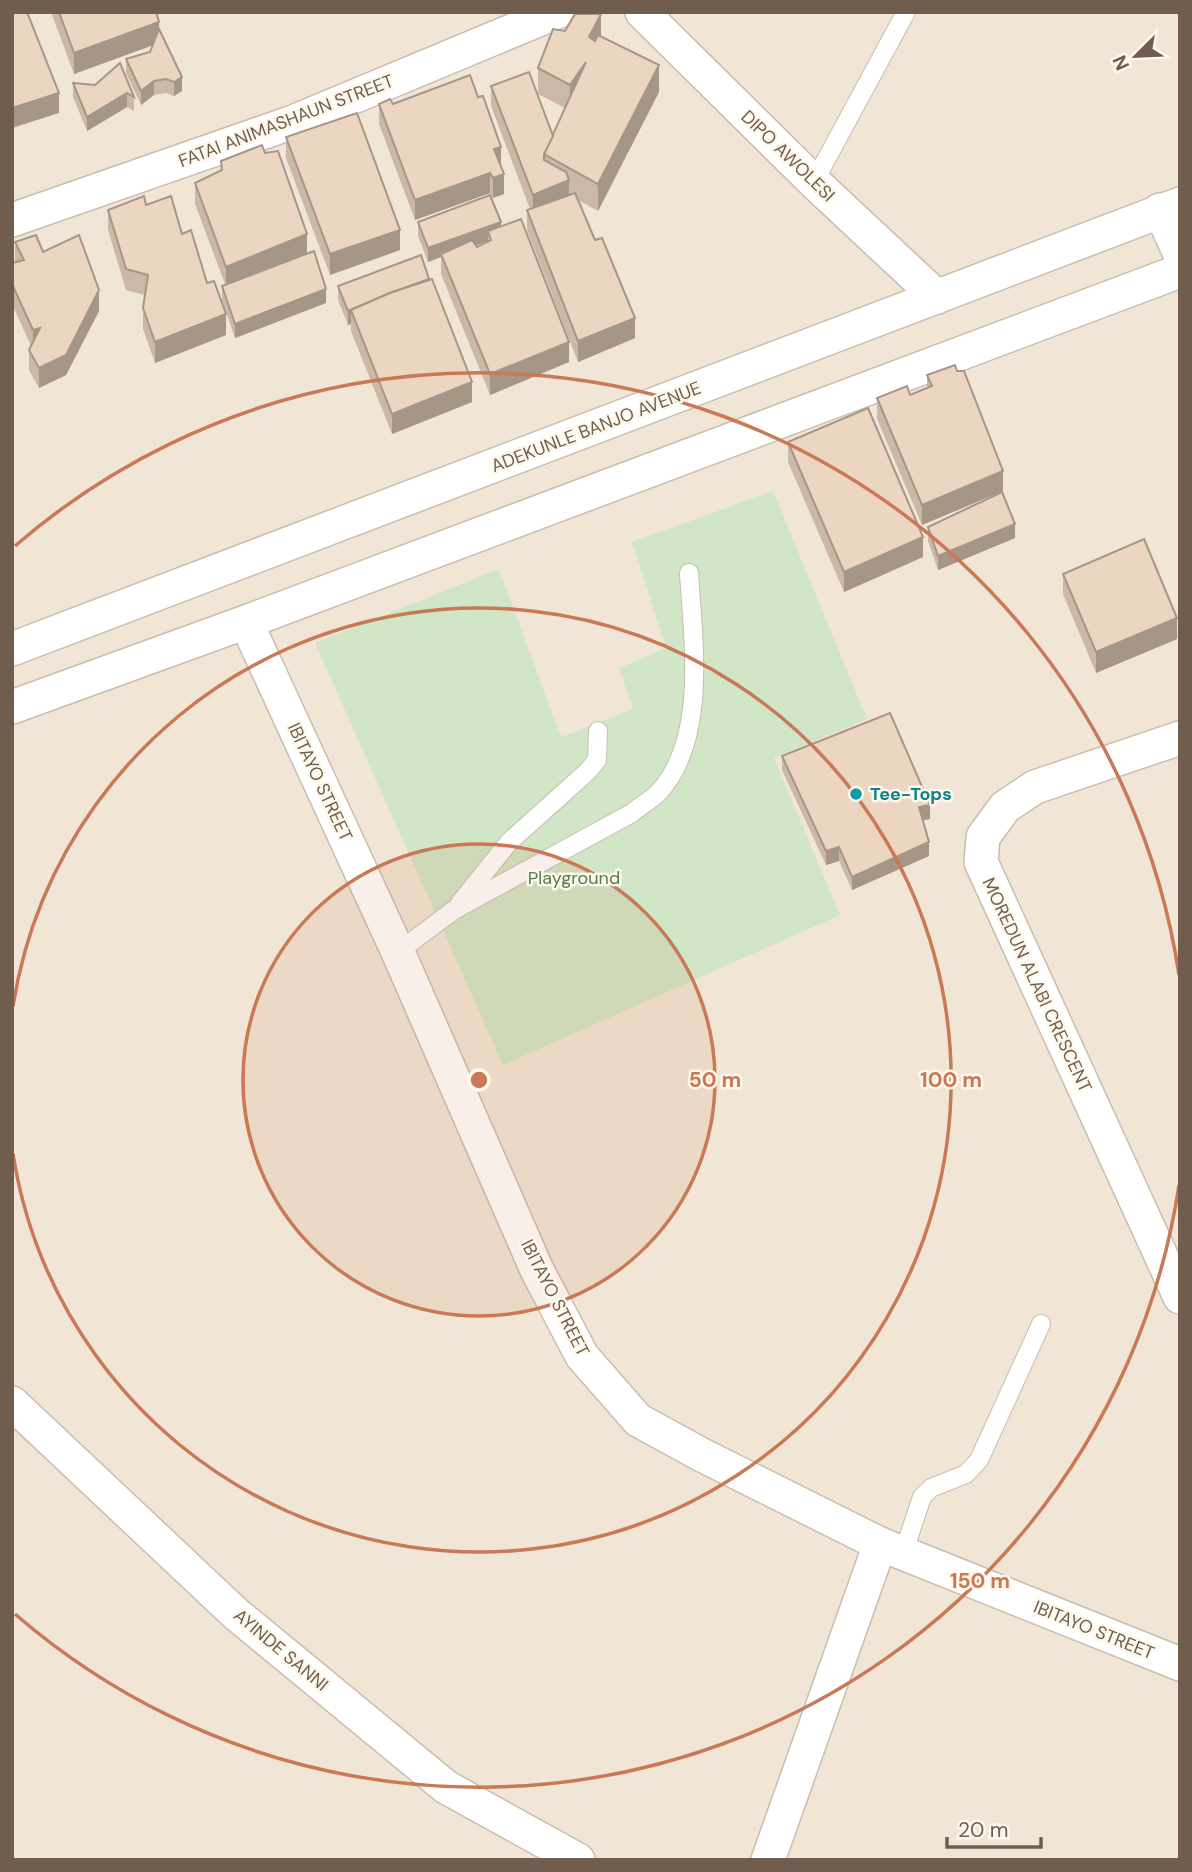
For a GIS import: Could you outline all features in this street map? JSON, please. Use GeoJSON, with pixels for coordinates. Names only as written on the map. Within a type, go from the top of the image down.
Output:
{"type":"FeatureCollection","features":[{"type":"Feature","properties":{"kind":"street","name":"FATAI ANIMASHAUN STREET"},"geometry":{"type":"LineString","coordinates":[[12,220],[293,122],[557,12]]}},
{"type":"Feature","properties":{"kind":"street","name":"DIPO AWOLESI"},"geometry":{"type":"LineString","coordinates":[[642,12],[814,182],[937,297]]}},
{"type":"Feature","properties":{"kind":"street","name":"ADEKUNLE BANJO AVENUE"},"geometry":{"type":"LineString","coordinates":[[12,649],[1170,207]]}},
{"type":"Feature","properties":{"kind":"street"},"geometry":{"type":"LineString","coordinates":[[1170,207],[1180,254]]}},
{"type":"Feature","properties":{"kind":"street"},"geometry":{"type":"LineString","coordinates":[[12,707],[246,622],[1180,271]]}},
{"type":"Feature","properties":{"kind":"street","name":"IBITAYO STREET"},"geometry":{"type":"LineString","coordinates":[[246,622],[398,952],[537,1270],[582,1356],[638,1420],[702,1455],[891,1549],[1180,1664]]}},
{"type":"Feature","properties":{"kind":"street","name":"MOREDUN ALABI CRESCENT"},"geometry":{"type":"LineString","coordinates":[[1180,738],[1035,787],[1005,807],[983,838],[981,862],[1180,1297]]}},
{"type":"Feature","properties":{"kind":"street","name":"AYINDE SANNI"},"geometry":{"type":"LineString","coordinates":[[12,1403],[235,1613],[446,1787],[578,1860]]}},
{"type":"Feature","properties":{"kind":"street"},"geometry":{"type":"LineString","coordinates":[[768,1860],[891,1549]]}},
{"type":"Feature","properties":{"kind":"lane"},"geometry":{"type":"LineString","coordinates":[[814,182],[906,12]]}},
{"type":"Feature","properties":{"kind":"lane"},"geometry":{"type":"LineString","coordinates":[[398,952],[454,911],[632,813],[658,793],[672,773],[683,748],[694,698],[689,573]]}},
{"type":"Feature","properties":{"kind":"lane"},"geometry":{"type":"LineString","coordinates":[[454,911],[510,841],[597,760],[598,731]]}},
{"type":"Feature","properties":{"kind":"lane"},"geometry":{"type":"LineString","coordinates":[[891,1549],[922,1497],[931,1488],[966,1474],[979,1460],[1041,1324]]}},
{"type":"Feature","properties":{"kind":"shaded area"},"geometry":{"type":"Polygon","coordinates":[[[12,12],[1180,12],[1180,1860],[12,1860],[12,12]]]}},
{"type":"Feature","properties":{"kind":"green space","name":"Playground"},"geometry":{"type":"Polygon","coordinates":[[[773,491],[867,719],[774,758],[840,915],[503,1065],[315,643],[499,569],[561,737],[633,709],[619,668],[666,648],[632,542],[773,491]]]}},
{"type":"Feature","properties":{"kind":"building"},"geometry":{"type":"Polygon","coordinates":[[[12,12],[27,12],[59,93],[12,108],[12,12]]]}},
{"type":"Feature","properties":{"kind":"building"},"geometry":{"type":"Polygon","coordinates":[[[59,12],[156,12],[159,22],[74,53],[59,12]]]}},
{"type":"Feature","properties":{"kind":"building"},"geometry":{"type":"Polygon","coordinates":[[[575,14],[601,14],[589,37],[595,41],[598,35],[659,65],[598,184],[544,154],[586,62],[570,85],[538,68],[553,29],[565,31],[575,14]]]}},
{"type":"Feature","properties":{"kind":"building"},"geometry":{"type":"Polygon","coordinates":[[[159,29],[182,77],[174,82],[166,79],[154,81],[141,91],[126,59],[150,52],[159,29]]]}},
{"type":"Feature","properties":{"kind":"building"},"geometry":{"type":"Polygon","coordinates":[[[120,63],[134,97],[127,93],[87,117],[73,83],[95,85],[120,63]]]}},
{"type":"Feature","properties":{"kind":"building"},"geometry":{"type":"Polygon","coordinates":[[[529,72],[553,136],[544,154],[544,160],[566,172],[569,180],[533,195],[491,86],[529,72]]]}},
{"type":"Feature","properties":{"kind":"building"},"geometry":{"type":"Polygon","coordinates":[[[470,75],[478,97],[483,96],[501,147],[494,149],[504,174],[493,178],[490,173],[415,200],[379,104],[390,99],[393,104],[470,75]]]}},
{"type":"Feature","properties":{"kind":"building"},"geometry":{"type":"Polygon","coordinates":[[[357,113],[400,230],[330,254],[286,137],[357,113]]]}},
{"type":"Feature","properties":{"kind":"building"},"geometry":{"type":"Polygon","coordinates":[[[262,145],[265,153],[278,151],[307,234],[226,267],[195,183],[222,170],[221,161],[262,145]]]}},
{"type":"Feature","properties":{"kind":"building"},"geometry":{"type":"Polygon","coordinates":[[[575,193],[595,240],[602,238],[635,318],[578,341],[527,210],[575,193]]]}},
{"type":"Feature","properties":{"kind":"building"},"geometry":{"type":"Polygon","coordinates":[[[490,195],[501,222],[428,248],[418,222],[490,195]]]}},
{"type":"Feature","properties":{"kind":"building"},"geometry":{"type":"Polygon","coordinates":[[[144,196],[146,205],[171,196],[182,234],[191,230],[207,283],[214,281],[226,314],[155,342],[143,308],[148,275],[126,269],[108,210],[144,196]]]}},
{"type":"Feature","properties":{"kind":"building"},"geometry":{"type":"Polygon","coordinates":[[[521,219],[569,342],[490,374],[441,254],[472,240],[477,247],[491,240],[488,231],[521,219]]]}},
{"type":"Feature","properties":{"kind":"building"},"geometry":{"type":"Polygon","coordinates":[[[36,235],[43,252],[79,235],[99,290],[66,355],[39,368],[29,350],[40,328],[33,330],[12,284],[12,263],[24,260],[15,242],[36,235]]]}},
{"type":"Feature","properties":{"kind":"building"},"geometry":{"type":"Polygon","coordinates":[[[314,251],[326,289],[235,324],[222,286],[314,251]]]}},
{"type":"Feature","properties":{"kind":"building"},"geometry":{"type":"Polygon","coordinates":[[[421,255],[429,279],[348,311],[338,286],[421,255]]]}},
{"type":"Feature","properties":{"kind":"building"},"geometry":{"type":"Polygon","coordinates":[[[432,279],[472,382],[392,414],[351,310],[432,279]]]}},
{"type":"Feature","properties":{"kind":"building"},"geometry":{"type":"Polygon","coordinates":[[[955,365],[957,371],[964,371],[1003,471],[922,505],[877,398],[907,386],[910,395],[932,386],[927,375],[955,365]]]}},
{"type":"Feature","properties":{"kind":"building"},"geometry":{"type":"Polygon","coordinates":[[[868,408],[923,537],[844,572],[788,442],[868,408]]]}},
{"type":"Feature","properties":{"kind":"building"},"geometry":{"type":"Polygon","coordinates":[[[1002,492],[1015,524],[938,556],[928,527],[1002,492]]]}},
{"type":"Feature","properties":{"kind":"building"},"geometry":{"type":"Polygon","coordinates":[[[1144,539],[1177,618],[1096,652],[1063,574],[1144,539]]]}},
{"type":"Feature","properties":{"kind":"building","name":"Tee-Tops"},"geometry":{"type":"Polygon","coordinates":[[[890,713],[930,805],[919,807],[929,842],[852,877],[839,847],[826,851],[782,756],[890,713]]]}},
{"type":"Feature","properties":{"kind":"place","name":"Tee-Tops"},"geometry":{"type":"Point","coordinates":[856,794]}}]}
